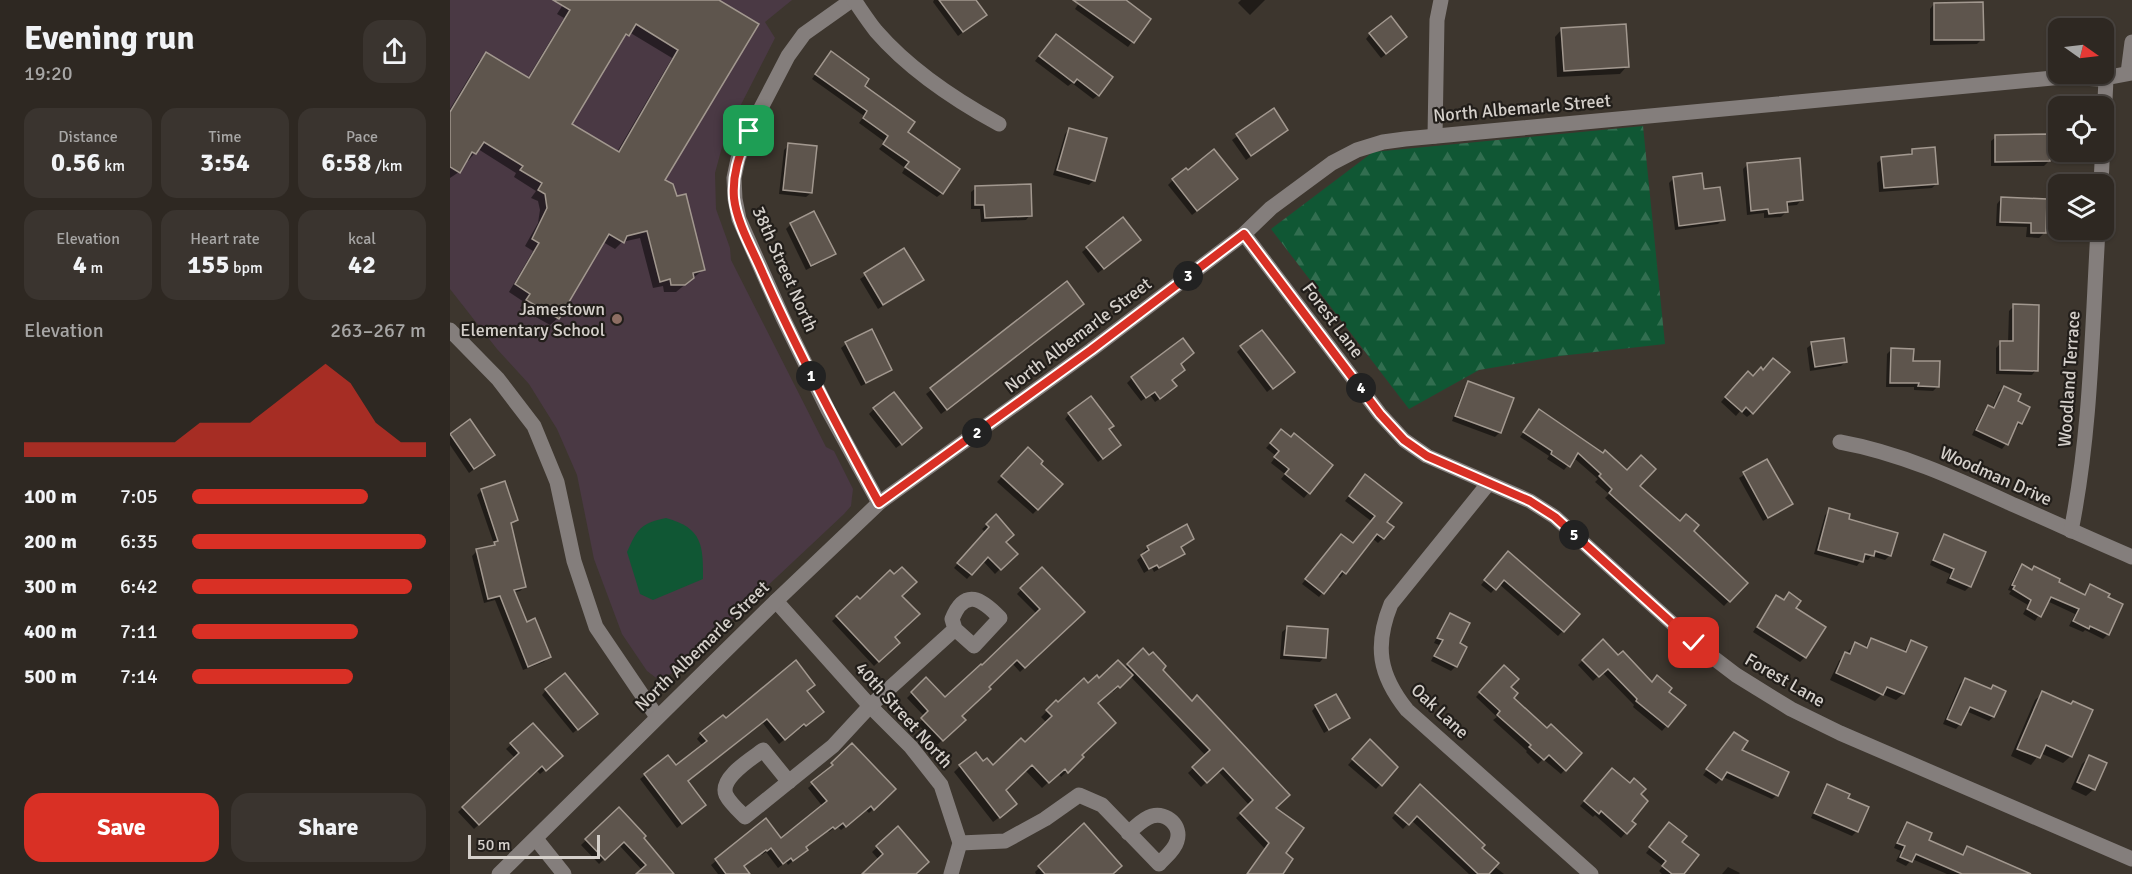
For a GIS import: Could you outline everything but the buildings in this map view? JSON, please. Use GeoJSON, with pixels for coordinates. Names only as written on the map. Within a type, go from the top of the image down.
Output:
{"type":"FeatureCollection","features":[{"type":"Feature","properties":{"kind":"street"},"geometry":{"type":"LineString","coordinates":[[853,0],[875,30],[892,47],[945,91],[999,124]]}},
{"type":"Feature","properties":{"kind":"street","name":"38th Street North"},"geometry":{"type":"LineString","coordinates":[[853,0],[804,34],[788,56],[749,131],[738,159],[734,178],[735,199],[739,219],[779,308],[828,410],[879,503]]}},
{"type":"Feature","properties":{"kind":"street"},"geometry":{"type":"LineString","coordinates":[[1435,136],[1437,20],[1441,0]]}},
{"type":"Feature","properties":{"kind":"street"},"geometry":{"type":"LineString","coordinates":[[2130,73],[2132,42]]}},
{"type":"Feature","properties":{"kind":"street","name":"North Albemarle Street"},"geometry":{"type":"LineString","coordinates":[[2114,77],[2130,73]]}},
{"type":"Feature","properties":{"kind":"street","name":"North Albemarle Street"},"geometry":{"type":"LineString","coordinates":[[498,874],[879,503],[1091,350],[1244,234],[1280,201],[1332,163],[1357,150],[1383,142],[1435,136],[2048,78]]}},
{"type":"Feature","properties":{"kind":"street"},"geometry":{"type":"LineString","coordinates":[[2101,174],[2106,84]]}},
{"type":"Feature","properties":{"kind":"street","name":"Forest Lane"},"geometry":{"type":"LineString","coordinates":[[1244,234],[1380,414],[1404,440],[1427,456],[1530,501],[1555,517],[1694,643],[1736,675],[1791,709],[1840,733],[2132,859]]}},
{"type":"Feature","properties":{"kind":"street","name":"Woodland Terrace"},"geometry":{"type":"LineString","coordinates":[[2071,531],[2080,488],[2086,437],[2097,240]]}},
{"type":"Feature","properties":{"kind":"street"},"geometry":{"type":"LineString","coordinates":[[450,330],[498,379],[534,426],[557,482],[574,561],[596,627],[657,717]]}},
{"type":"Feature","properties":{"kind":"street","name":"Woodman Drive"},"geometry":{"type":"LineString","coordinates":[[1840,442],[1910,460],[2132,557]]}},
{"type":"Feature","properties":{"kind":"street","name":"Oak Lane"},"geometry":{"type":"LineString","coordinates":[[1488,484],[1391,604],[1380,639],[1385,676],[1393,692],[1407,710],[1591,874]]}},
{"type":"Feature","properties":{"kind":"street","name":"40th Street North"},"geometry":{"type":"LineString","coordinates":[[776,601],[870,706],[911,747],[940,785],[960,843]]}},
{"type":"Feature","properties":{"kind":"street"},"geometry":{"type":"LineString","coordinates":[[789,782],[763,750],[728,779],[724,788],[726,797],[745,817],[789,782],[833,746],[870,706],[956,629]]}},
{"type":"Feature","properties":{"kind":"street"},"geometry":{"type":"LineString","coordinates":[[951,874],[960,843],[1005,841],[1045,819],[1079,795],[1102,805],[1128,833]]}},
{"type":"Feature","properties":{"kind":"street"},"geometry":{"type":"LineString","coordinates":[[536,839],[564,874]]}},
{"type":"Feature","properties":{"kind":"shaded area","name":"Jamestown Elementary School"},"geometry":{"type":"Polygon","coordinates":[[[450,0],[792,0],[765,22],[775,38],[725,136],[715,173],[716,209],[730,248],[731,260],[826,447],[834,451],[853,489],[851,506],[678,670],[659,680],[647,671],[622,634],[594,559],[577,475],[557,429],[529,384],[497,349],[450,289],[450,0]]]}},
{"type":"Feature","properties":{"kind":"green space"},"geometry":{"type":"Polygon","coordinates":[[[1643,126],[1665,344],[1560,356],[1479,370],[1409,409],[1271,229],[1373,152],[1643,126]]]}},
{"type":"Feature","properties":{"kind":"green space"},"geometry":{"type":"Polygon","coordinates":[[[666,518],[678,522],[694,533],[701,548],[703,579],[653,600],[640,594],[627,552],[641,528],[651,522],[666,518]]]}},
{"type":"Feature","properties":{"kind":"place","name":"Jamestown Elementary School"},"geometry":{"type":"Point","coordinates":[617,319]}},
{"type":"Feature","properties":{"kind":"route"},"geometry":{"type":"LineString","coordinates":[[749,131],[738,159],[734,178],[739,219],[774,299],[828,410],[879,503],[1091,350],[1244,234],[1380,414],[1404,440],[1427,456],[1530,501],[1555,517],[1694,643]]}}]}
